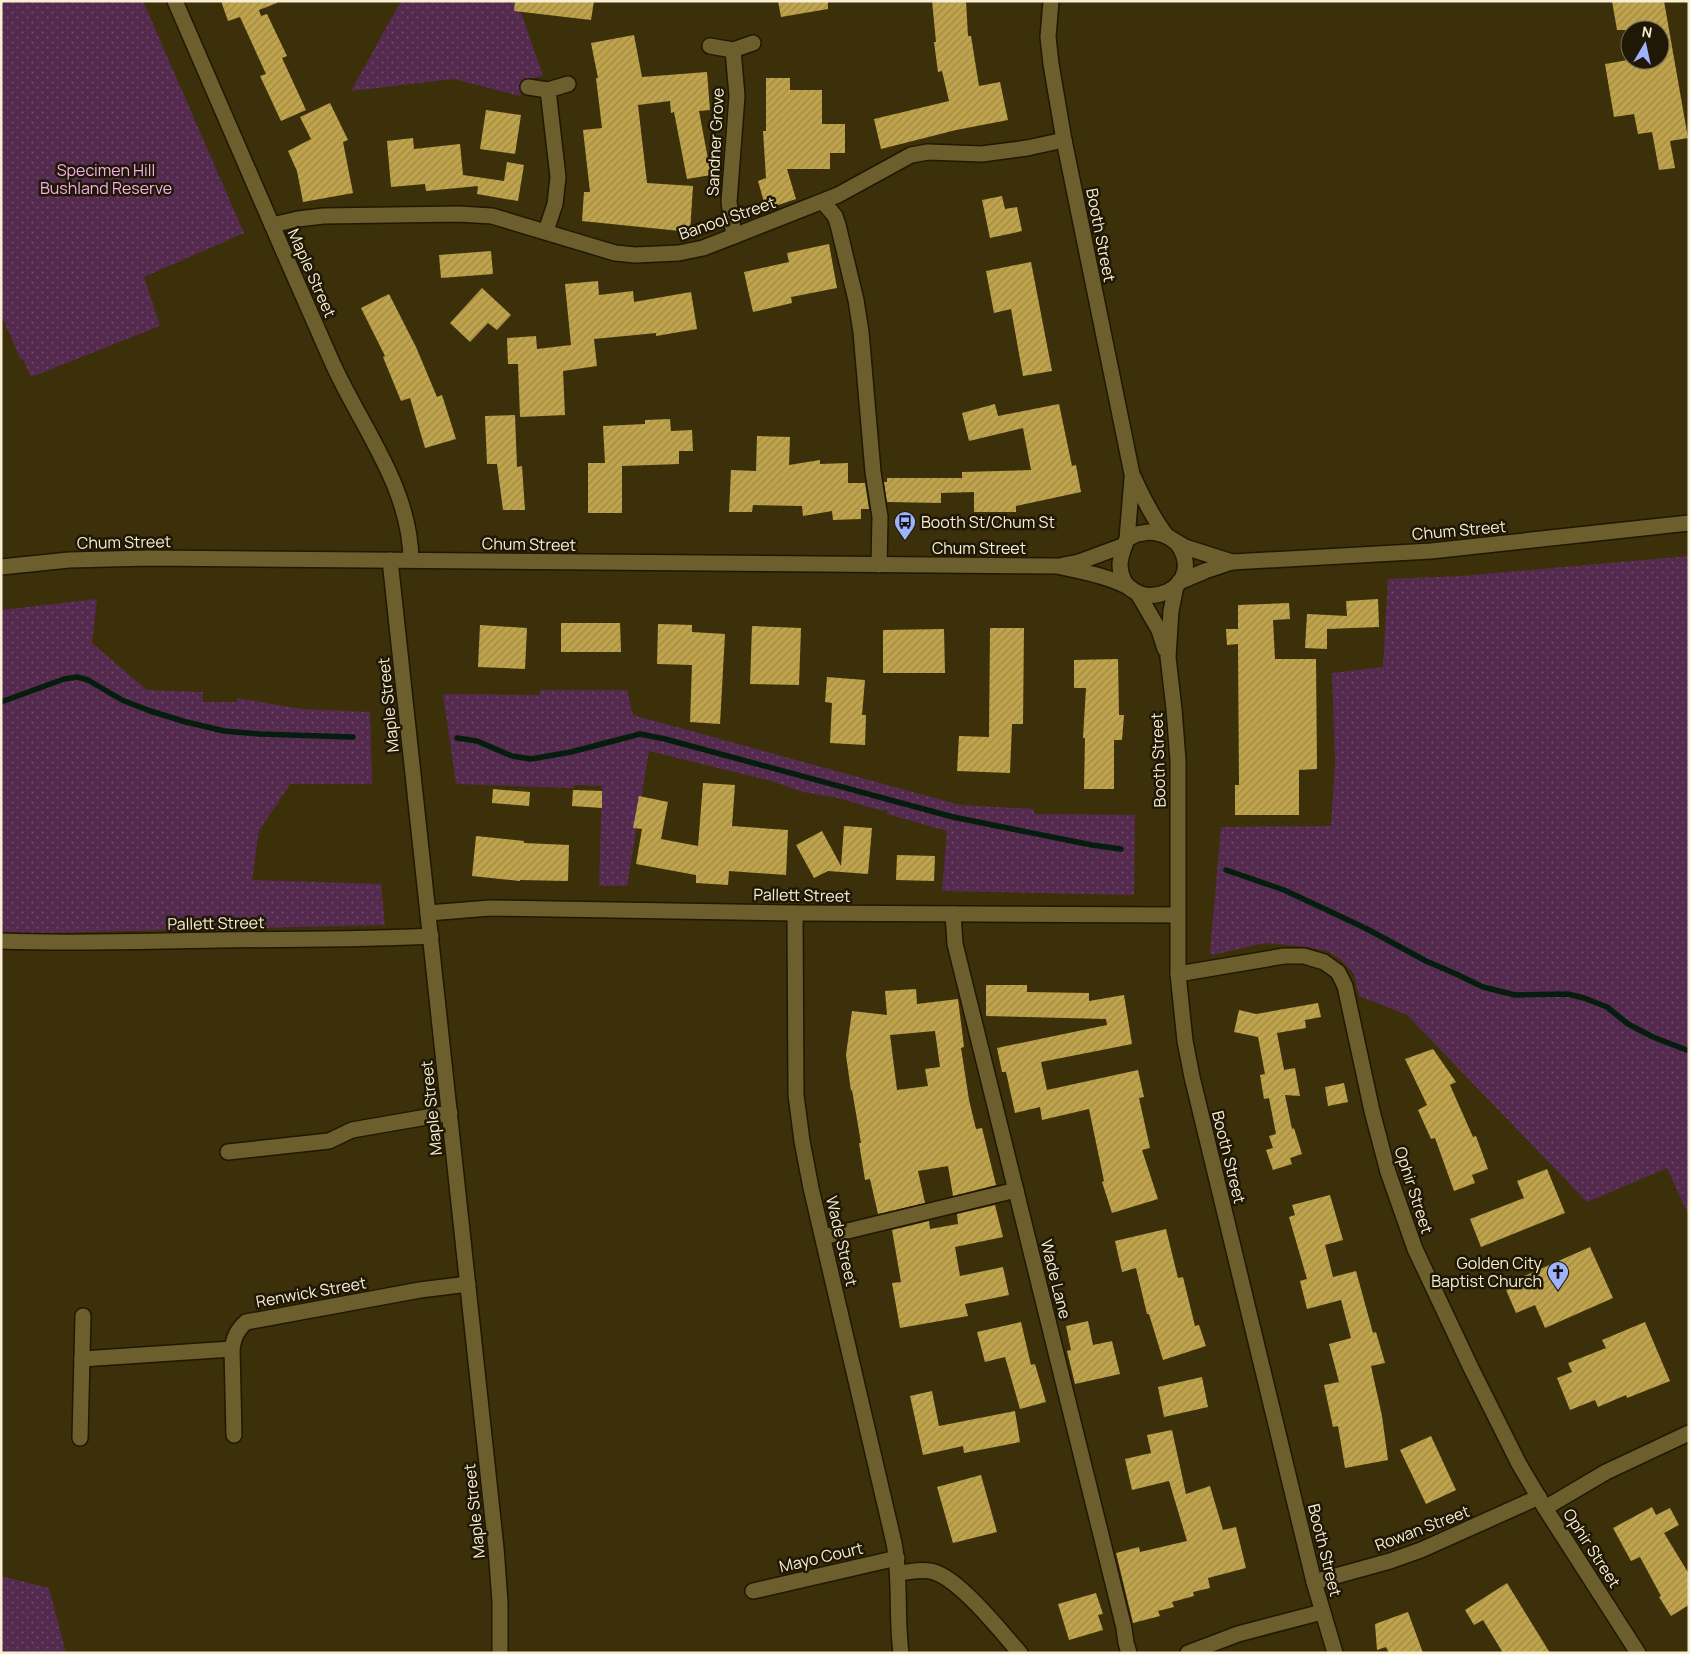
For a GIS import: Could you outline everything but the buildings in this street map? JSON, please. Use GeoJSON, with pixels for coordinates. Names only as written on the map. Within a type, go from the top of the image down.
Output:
{"type":"FeatureCollection","features":[{"type":"Feature","properties":{"kind":"street","name":"Maple Street"},"geometry":{"type":"LineString","coordinates":[[175,1],[333,365],[375,442],[394,483],[407,521],[411,540],[411,560]]}},
{"type":"Feature","properties":{"kind":"street","name":"Booth Street"},"geometry":{"type":"LineString","coordinates":[[1051,1],[1049,50],[1064,140],[1132,474],[1158,525],[1170,538]]}},
{"type":"Feature","properties":{"kind":"street"},"geometry":{"type":"LineString","coordinates":[[710,46],[733,50],[754,43]]}},
{"type":"Feature","properties":{"kind":"street","name":"Sandner Grove"},"geometry":{"type":"LineString","coordinates":[[733,50],[737,96],[729,202],[734,236]]}},
{"type":"Feature","properties":{"kind":"street"},"geometry":{"type":"LineString","coordinates":[[528,87],[548,90],[568,84]]}},
{"type":"Feature","properties":{"kind":"street"},"geometry":{"type":"LineString","coordinates":[[546,232],[555,204],[558,177],[548,90]]}},
{"type":"Feature","properties":{"kind":"street","name":"Banool Street"},"geometry":{"type":"LineString","coordinates":[[272,225],[323,216],[478,214],[509,220],[615,253],[635,255],[678,254],[703,248],[838,196],[911,155],[928,152],[991,153],[1064,140]]}},
{"type":"Feature","properties":{"kind":"street"},"geometry":{"type":"LineString","coordinates":[[823,202],[835,216],[857,308],[868,401],[873,472],[880,517],[879,565]]}},
{"type":"Feature","properties":{"kind":"street","name":"Booth Street"},"geometry":{"type":"LineString","coordinates":[[1126,542],[1132,474]]}},
{"type":"Feature","properties":{"kind":"street","name":"Chum Street"},"geometry":{"type":"LineString","coordinates":[[1177,584],[1205,571],[1232,562],[1440,550],[1689,523]]}},
{"type":"Feature","properties":{"kind":"street"},"geometry":{"type":"LineString","coordinates":[[1149,532],[1158,532],[1170,538],[1179,546],[1184,560],[1184,568],[1177,584],[1166,594],[1157,596],[1148,596],[1135,591],[1126,582],[1121,573],[1120,564],[1126,542],[1137,534],[1149,532]]}},
{"type":"Feature","properties":{"kind":"street","name":"Chum Street"},"geometry":{"type":"LineString","coordinates":[[1170,538],[1185,547],[1232,562]]}},
{"type":"Feature","properties":{"kind":"street","name":"Chum Street"},"geometry":{"type":"LineString","coordinates":[[1,567],[108,558],[1057,566],[1079,562],[1126,542]]}},
{"type":"Feature","properties":{"kind":"street","name":"Maple Street"},"geometry":{"type":"LineString","coordinates":[[390,560],[496,1548],[500,1602],[500,1653]]}},
{"type":"Feature","properties":{"kind":"street","name":"Chum Street"},"geometry":{"type":"LineString","coordinates":[[1057,566],[1116,580],[1135,591]]}},
{"type":"Feature","properties":{"kind":"street","name":"Booth Street"},"geometry":{"type":"LineString","coordinates":[[1177,584],[1171,611],[1168,658],[1178,760],[1176,915],[1178,974],[1185,1041],[1192,1077],[1314,1582],[1335,1653]]}},
{"type":"Feature","properties":{"kind":"street","name":"Booth Street"},"geometry":{"type":"LineString","coordinates":[[1135,591],[1159,630],[1168,658]]}},
{"type":"Feature","properties":{"kind":"street","name":"Pallett Street"},"geometry":{"type":"LineString","coordinates":[[428,913],[490,908],[795,913],[1176,915]]}},
{"type":"Feature","properties":{"kind":"street","name":"Wade Street"},"geometry":{"type":"LineString","coordinates":[[795,913],[796,1095],[802,1141],[898,1565],[898,1628],[902,1653]]}},
{"type":"Feature","properties":{"kind":"street","name":"Wade Lane"},"geometry":{"type":"LineString","coordinates":[[952,914],[955,944],[1129,1653]]}},
{"type":"Feature","properties":{"kind":"street","name":"Pallett Street"},"geometry":{"type":"LineString","coordinates":[[1,941],[47,943],[337,940],[431,936]]}},
{"type":"Feature","properties":{"kind":"street","name":"Ophir Street"},"geometry":{"type":"LineString","coordinates":[[1178,974],[1284,956],[1304,956],[1324,962],[1338,972],[1345,986],[1372,1111],[1388,1172],[1415,1249],[1519,1464],[1638,1653]]}},
{"type":"Feature","properties":{"kind":"street"},"geometry":{"type":"LineString","coordinates":[[228,1152],[329,1142],[352,1130],[450,1113]]}},
{"type":"Feature","properties":{"kind":"street"},"geometry":{"type":"LineString","coordinates":[[823,1237],[1016,1190]]}},
{"type":"Feature","properties":{"kind":"street","name":"Renwick Street"},"geometry":{"type":"LineString","coordinates":[[234,1434],[232,1349],[238,1329],[246,1322],[420,1290],[468,1284]]}},
{"type":"Feature","properties":{"kind":"street"},"geometry":{"type":"LineString","coordinates":[[80,1438],[83,1316]]}},
{"type":"Feature","properties":{"kind":"street"},"geometry":{"type":"LineString","coordinates":[[82,1359],[232,1349]]}},
{"type":"Feature","properties":{"kind":"street","name":"Rowan Street"},"geometry":{"type":"LineString","coordinates":[[1314,1582],[1421,1550],[1542,1503],[1689,1434]]}},
{"type":"Feature","properties":{"kind":"street"},"geometry":{"type":"LineString","coordinates":[[898,1565],[939,1574],[964,1593],[1020,1653]]}},
{"type":"Feature","properties":{"kind":"street","name":"Mayo Court"},"geometry":{"type":"LineString","coordinates":[[753,1591],[898,1565]]}},
{"type":"Feature","properties":{"kind":"street"},"geometry":{"type":"LineString","coordinates":[[1188,1653],[1238,1634],[1322,1612]]}},
{"type":"Feature","properties":{"kind":"green space","name":"Specimen Hill Bushland Reserve"},"geometry":{"type":"Polygon","coordinates":[[[1,1],[143,1],[244,233],[144,277],[160,326],[31,377],[23,359],[21,360],[1,315],[1,1]]]}},
{"type":"Feature","properties":{"kind":"green space"},"geometry":{"type":"Polygon","coordinates":[[[401,1],[519,1],[521,13],[543,75],[524,82],[520,96],[454,79],[351,91],[401,1]]]}},
{"type":"Feature","properties":{"kind":"green space"},"geometry":{"type":"Polygon","coordinates":[[[1689,556],[1689,1216],[1667,1168],[1587,1202],[1407,1015],[1359,996],[1354,974],[1340,959],[1329,952],[1309,947],[1265,943],[1212,955],[1210,952],[1221,827],[1331,826],[1335,763],[1332,673],[1383,667],[1388,579],[1462,576],[1689,556]]]}},
{"type":"Feature","properties":{"kind":"green space"},"geometry":{"type":"Polygon","coordinates":[[[97,599],[92,643],[147,690],[203,692],[203,702],[237,702],[237,698],[301,709],[370,712],[372,784],[290,784],[259,831],[252,880],[381,884],[385,925],[38,933],[1,932],[1,610],[97,599]]]}},
{"type":"Feature","properties":{"kind":"green space"},"geometry":{"type":"Polygon","coordinates":[[[540,690],[627,690],[633,715],[960,805],[1034,809],[1034,814],[1135,815],[1134,895],[942,891],[947,831],[887,814],[888,810],[879,810],[838,798],[803,792],[771,781],[649,751],[627,886],[599,886],[602,786],[574,785],[574,788],[456,784],[443,694],[540,695],[540,690]]]}},
{"type":"Feature","properties":{"kind":"green space"},"geometry":{"type":"Polygon","coordinates":[[[1,1576],[49,1588],[66,1653],[1,1653],[1,1576]]]}},
{"type":"Feature","properties":{"kind":"waterway"},"geometry":{"type":"LineString","coordinates":[[1,702],[64,679],[77,677],[88,680],[122,700],[150,711],[224,731],[353,737]]}},
{"type":"Feature","properties":{"kind":"waterway"},"geometry":{"type":"LineString","coordinates":[[457,738],[477,741],[512,756],[531,759],[571,752],[640,734],[665,739],[953,817],[1121,849]]}},
{"type":"Feature","properties":{"kind":"waterway"},"geometry":{"type":"LineString","coordinates":[[1226,870],[1284,890],[1369,930],[1426,961],[1483,987],[1515,995],[1568,994],[1584,998],[1607,1007],[1628,1024],[1653,1037],[1689,1051]]}},
{"type":"Feature","properties":{"kind":"place","name":"Booth St/Chum St"},"geometry":{"type":"Point","coordinates":[905,541]}},
{"type":"Feature","properties":{"kind":"place","name":"Golden City Baptist Church"},"geometry":{"type":"Point","coordinates":[1558,1291]}}]}
